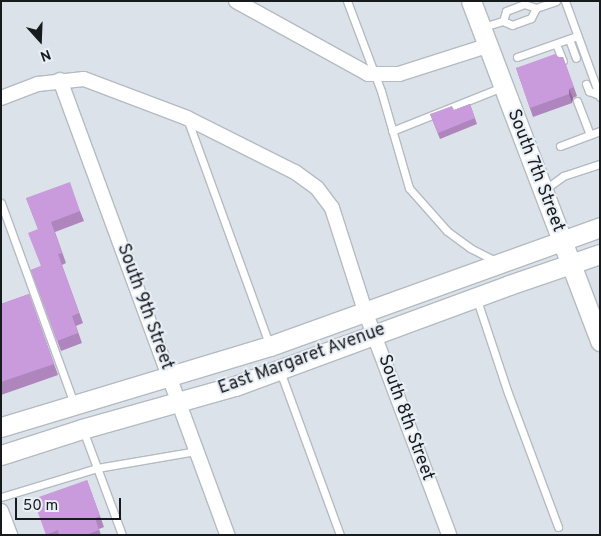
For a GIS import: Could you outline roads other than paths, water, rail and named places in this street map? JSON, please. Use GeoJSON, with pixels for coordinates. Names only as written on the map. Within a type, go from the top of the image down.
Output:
{"type":"FeatureCollection","features":[{"type":"Feature","properties":{"kind":"main road","name":"South 7th Street"},"geometry":{"type":"LineString","coordinates":[[471,1],[571,265],[595,313],[600,341]]}},
{"type":"Feature","properties":{"kind":"main road","name":"East Margaret Avenue"},"geometry":{"type":"LineString","coordinates":[[1,426],[270,346],[365,310],[600,228]]}},
{"type":"Feature","properties":{"kind":"main road","name":"East Margaret Avenue"},"geometry":{"type":"LineString","coordinates":[[1,455],[82,429],[180,402],[280,371],[374,334],[600,254]]}},
{"type":"Feature","properties":{"kind":"street"},"geometry":{"type":"LineString","coordinates":[[236,1],[368,74],[399,74],[487,46]]}},
{"type":"Feature","properties":{"kind":"street","name":"South 8th Street"},"geometry":{"type":"LineString","coordinates":[[1,98],[38,84],[60,80],[84,79],[187,118],[295,172],[318,188],[332,208],[365,310],[449,535]]}},
{"type":"Feature","properties":{"kind":"street","name":"South 9th Street"},"geometry":{"type":"LineString","coordinates":[[60,80],[180,402],[227,535]]}},
{"type":"Feature","properties":{"kind":"street"},"geometry":{"type":"LineString","coordinates":[[1,511],[10,535]]}},
{"type":"Feature","properties":{"kind":"lane"},"geometry":{"type":"LineString","coordinates":[[347,1],[381,91],[409,188],[446,231],[470,248],[500,262]]}},
{"type":"Feature","properties":{"kind":"lane"},"geometry":{"type":"LineString","coordinates":[[503,21],[506,11],[524,4],[536,8],[556,1]]}},
{"type":"Feature","properties":{"kind":"lane"},"geometry":{"type":"LineString","coordinates":[[565,1],[599,96]]}},
{"type":"Feature","properties":{"kind":"lane"},"geometry":{"type":"LineString","coordinates":[[481,28],[503,21],[512,25],[531,18],[536,8]]}},
{"type":"Feature","properties":{"kind":"lane"},"geometry":{"type":"LineString","coordinates":[[517,57],[577,36]]}},
{"type":"Feature","properties":{"kind":"lane"},"geometry":{"type":"LineString","coordinates":[[569,39],[576,58]]}},
{"type":"Feature","properties":{"kind":"lane"},"geometry":{"type":"LineString","coordinates":[[556,44],[562,61]]}},
{"type":"Feature","properties":{"kind":"lane"},"geometry":{"type":"LineString","coordinates":[[586,84],[589,91],[599,96]]}},
{"type":"Feature","properties":{"kind":"lane"},"geometry":{"type":"LineString","coordinates":[[392,131],[503,87]]}},
{"type":"Feature","properties":{"kind":"lane"},"geometry":{"type":"LineString","coordinates":[[577,101],[590,135]]}},
{"type":"Feature","properties":{"kind":"lane"},"geometry":{"type":"LineString","coordinates":[[187,118],[270,346]]}},
{"type":"Feature","properties":{"kind":"lane"},"geometry":{"type":"LineString","coordinates":[[560,146],[600,131]]}},
{"type":"Feature","properties":{"kind":"lane"},"geometry":{"type":"LineString","coordinates":[[543,192],[563,176],[600,164]]}},
{"type":"Feature","properties":{"kind":"lane"},"geometry":{"type":"LineString","coordinates":[[1,203],[74,404]]}},
{"type":"Feature","properties":{"kind":"lane"},"geometry":{"type":"LineString","coordinates":[[476,297],[508,393],[558,527]]}},
{"type":"Feature","properties":{"kind":"lane"},"geometry":{"type":"LineString","coordinates":[[280,371],[340,535]]}},
{"type":"Feature","properties":{"kind":"lane"},"geometry":{"type":"LineString","coordinates":[[82,429],[122,535]]}},
{"type":"Feature","properties":{"kind":"lane"},"geometry":{"type":"LineString","coordinates":[[1,496],[97,468],[196,451]]}}]}
